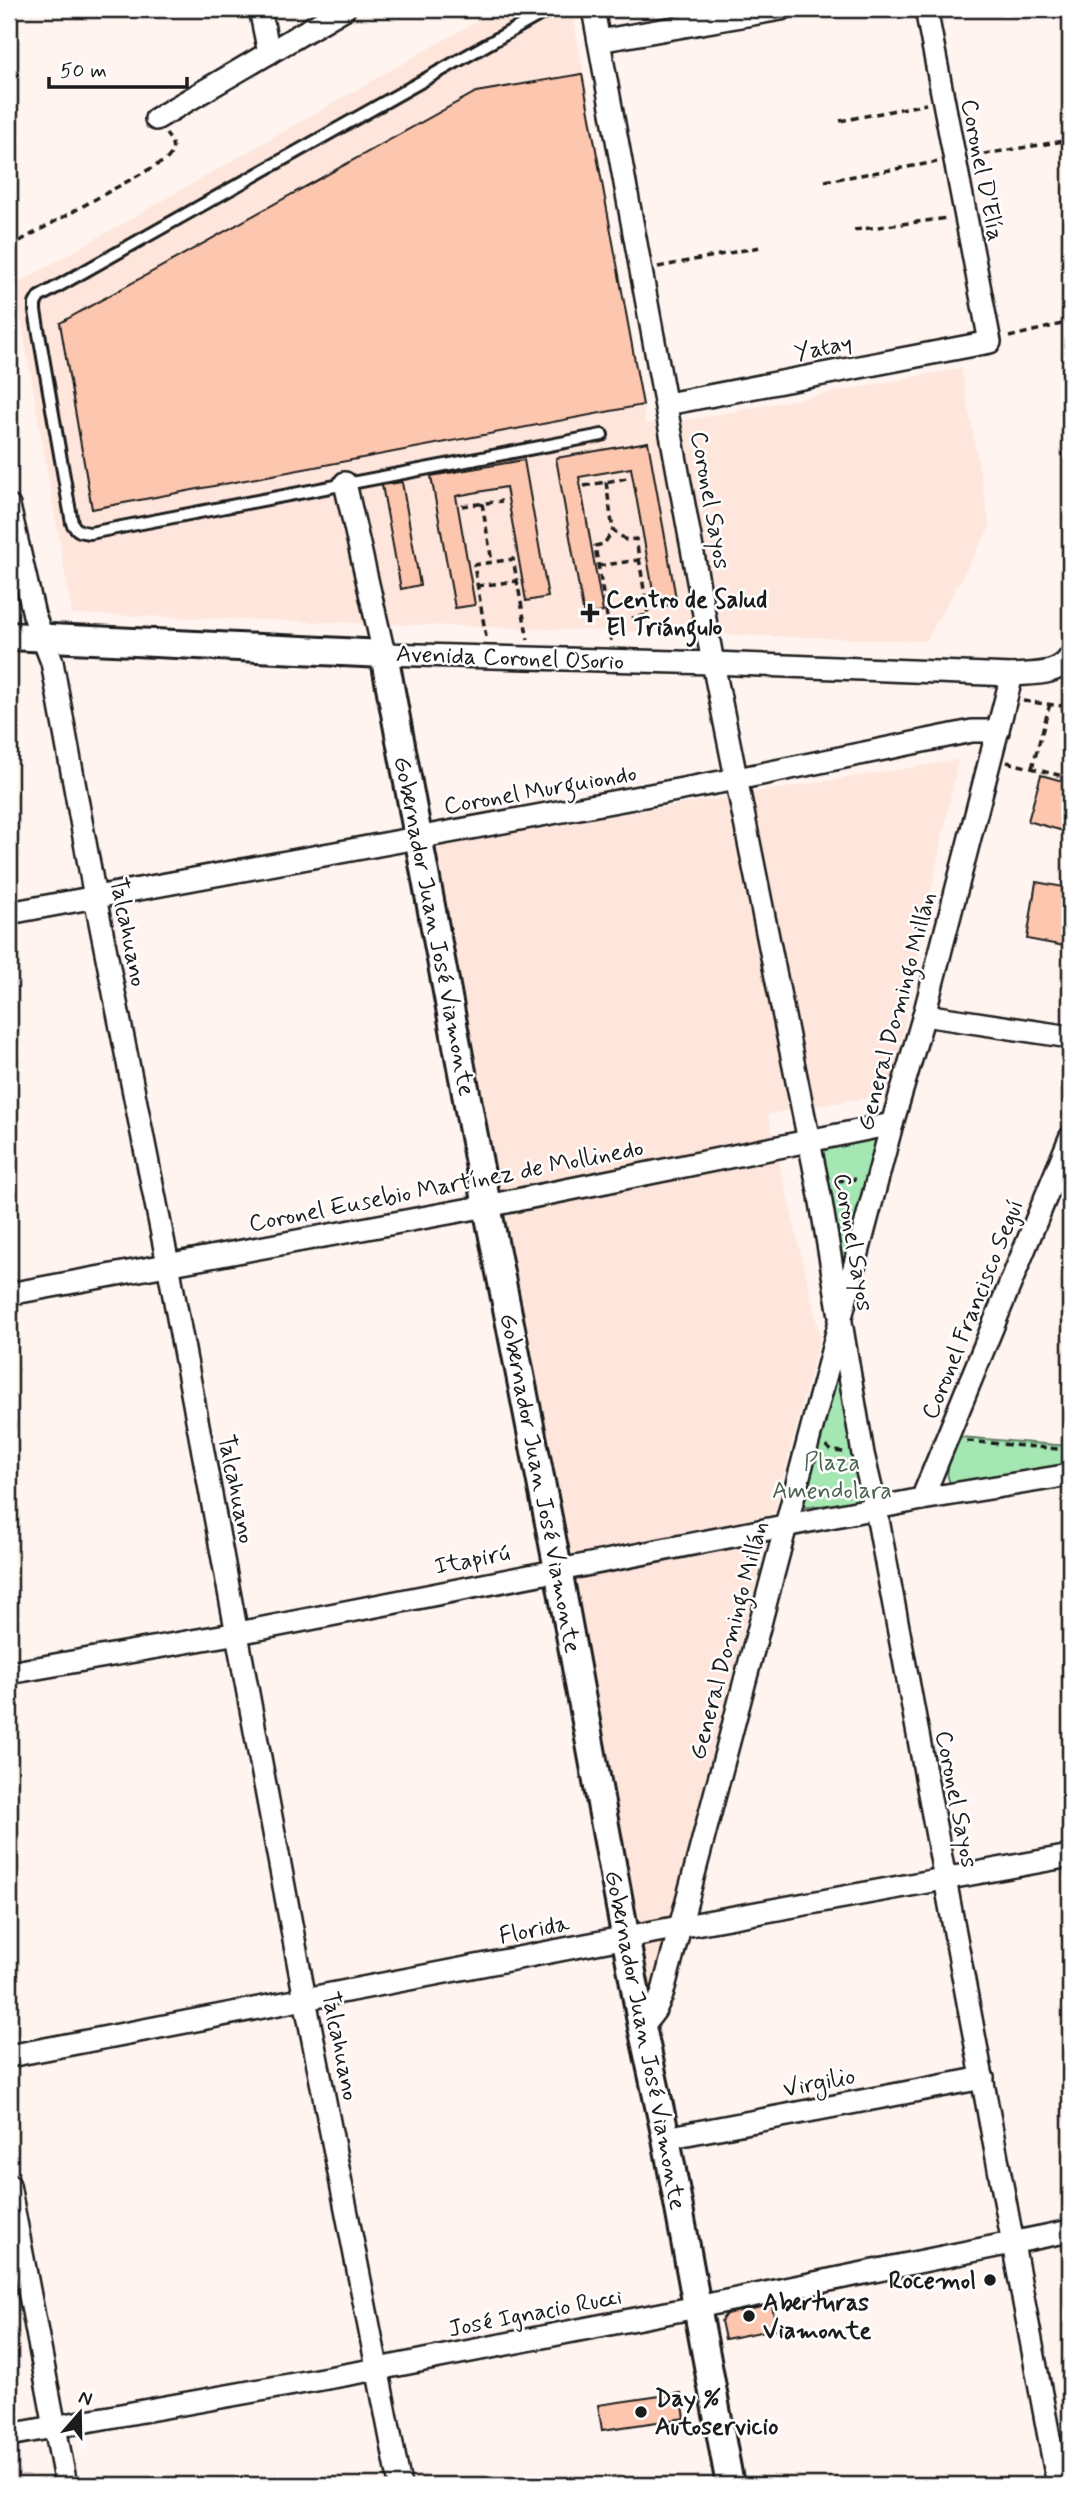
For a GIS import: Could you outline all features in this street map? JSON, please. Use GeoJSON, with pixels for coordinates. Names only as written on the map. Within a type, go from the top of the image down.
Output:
{"type":"FeatureCollection","features":[{"type":"Feature","properties":{"kind":"street"},"geometry":{"type":"LineString","coordinates":[[260,9],[269,54]]}},
{"type":"Feature","properties":{"kind":"street"},"geometry":{"type":"LineString","coordinates":[[156,119],[344,9]]}},
{"type":"Feature","properties":{"kind":"street","name":"Coronel Sayos"},"geometry":{"type":"LineString","coordinates":[[593,9],[713,663],[820,1196],[863,1454],[876,1509],[1058,2485]]}},
{"type":"Feature","properties":{"kind":"street"},"geometry":{"type":"LineString","coordinates":[[598,41],[781,9]]}},
{"type":"Feature","properties":{"kind":"street","name":"Coronel D'Elía"},"geometry":{"type":"LineString","coordinates":[[926,9],[990,342]]}},
{"type":"Feature","properties":{"kind":"street","name":"Yatay"},"geometry":{"type":"LineString","coordinates":[[667,404],[990,342]]}},
{"type":"Feature","properties":{"kind":"street","name":"Gobernador Juan José Viamonte"},"geometry":{"type":"LineString","coordinates":[[345,482],[384,654],[486,1206],[558,1569],[730,2485]]}},
{"type":"Feature","properties":{"kind":"street","name":"Talcahuano"},"geometry":{"type":"LineString","coordinates":[[9,506],[34,615],[52,662],[238,1633],[305,1999],[400,2485]]}},
{"type":"Feature","properties":{"kind":"street","name":"Avenida Coronel Osorio"},"geometry":{"type":"LineString","coordinates":[[9,636],[384,654],[1012,675]]}},
{"type":"Feature","properties":{"kind":"street"},"geometry":{"type":"LineString","coordinates":[[1012,675],[1053,671],[1070,657]]}},
{"type":"Feature","properties":{"kind":"street","name":"General Domingo Millán"},"geometry":{"type":"LineString","coordinates":[[642,2027],[662,1995],[1012,675]]}},
{"type":"Feature","properties":{"kind":"street","name":"Coronel Murguiondo"},"geometry":{"type":"LineString","coordinates":[[9,914],[737,779],[972,732],[999,731]]}},
{"type":"Feature","properties":{"kind":"street"},"geometry":{"type":"LineString","coordinates":[[924,1015],[1070,1037]]}},
{"type":"Feature","properties":{"kind":"street","name":"Coronel Eusebio Martínez de Mollinedo"},"geometry":{"type":"LineString","coordinates":[[9,1293],[486,1206],[892,1124]]}},
{"type":"Feature","properties":{"kind":"street","name":"Coronel Francisco Seguí"},"geometry":{"type":"LineString","coordinates":[[922,1499],[1070,1138]]}},
{"type":"Feature","properties":{"kind":"street","name":"Itapirú"},"geometry":{"type":"LineString","coordinates":[[9,1673],[238,1633],[922,1499],[1070,1475]]}},
{"type":"Feature","properties":{"kind":"street","name":"Florida"},"geometry":{"type":"LineString","coordinates":[[9,2056],[679,1927],[1070,1856]]}},
{"type":"Feature","properties":{"kind":"street","name":"Virgilio"},"geometry":{"type":"LineString","coordinates":[[666,2138],[983,2078]]}},
{"type":"Feature","properties":{"kind":"street"},"geometry":{"type":"LineString","coordinates":[[9,2185],[66,2485]]}},
{"type":"Feature","properties":{"kind":"street","name":"José Ignacio Rucci"},"geometry":{"type":"LineString","coordinates":[[9,2435],[378,2369],[1070,2231]]}},
{"type":"Feature","properties":{"kind":"lane"},"geometry":{"type":"LineString","coordinates":[[550,9],[39,297],[34,304],[72,523],[75,529],[90,533],[345,482],[602,435]]}},
{"type":"Feature","properties":{"kind":"path"},"geometry":{"type":"LineString","coordinates":[[840,121],[942,101]]}},
{"type":"Feature","properties":{"kind":"path"},"geometry":{"type":"LineString","coordinates":[[9,247],[173,154],[173,144],[156,119]]}},
{"type":"Feature","properties":{"kind":"path"},"geometry":{"type":"LineString","coordinates":[[854,230],[965,215]]}},
{"type":"Feature","properties":{"kind":"path"},"geometry":{"type":"LineString","coordinates":[[642,270],[760,247]]}},
{"type":"Feature","properties":{"kind":"path"},"geometry":{"type":"LineString","coordinates":[[990,342],[1070,322]]}},
{"type":"Feature","properties":{"kind":"path"},"geometry":{"type":"LineString","coordinates":[[583,486],[627,478]]}},
{"type":"Feature","properties":{"kind":"path"},"geometry":{"type":"LineString","coordinates":[[606,482],[613,530],[604,544],[595,546],[614,660]]}},
{"type":"Feature","properties":{"kind":"path"},"geometry":{"type":"LineString","coordinates":[[462,506],[502,500]]}},
{"type":"Feature","properties":{"kind":"path"},"geometry":{"type":"LineString","coordinates":[[482,503],[492,562]]}},
{"type":"Feature","properties":{"kind":"path"},"geometry":{"type":"LineString","coordinates":[[613,530],[626,540],[636,539],[648,615],[632,618]]}},
{"type":"Feature","properties":{"kind":"path"},"geometry":{"type":"LineString","coordinates":[[489,656],[474,565],[513,559],[531,657]]}},
{"type":"Feature","properties":{"kind":"path"},"geometry":{"type":"LineString","coordinates":[[598,565],[639,560]]}},
{"type":"Feature","properties":{"kind":"path"},"geometry":{"type":"LineString","coordinates":[[477,586],[517,581]]}},
{"type":"Feature","properties":{"kind":"path"},"geometry":{"type":"LineString","coordinates":[[1008,698],[1070,707]]}},
{"type":"Feature","properties":{"kind":"path"},"geometry":{"type":"LineString","coordinates":[[1032,768],[1050,704]]}},
{"type":"Feature","properties":{"kind":"path"},"geometry":{"type":"LineString","coordinates":[[991,758],[1070,778]]}},
{"type":"Feature","properties":{"kind":"path"},"geometry":{"type":"LineString","coordinates":[[820,1196],[839,1180],[878,1179]]}},
{"type":"Feature","properties":{"kind":"path"},"geometry":{"type":"LineString","coordinates":[[809,1438],[821,1441],[832,1451],[863,1454]]}},
{"type":"Feature","properties":{"kind":"path"},"geometry":{"type":"LineString","coordinates":[[948,1439],[1070,1450]]}},
{"type":"Feature","properties":{"kind":"shaded area"},"geometry":{"type":"Polygon","coordinates":[[[498,9],[572,9],[646,424],[694,419],[961,368],[990,527],[926,641],[72,614],[15,285],[498,9]]]}},
{"type":"Feature","properties":{"kind":"shaded area"},"geometry":{"type":"Polygon","coordinates":[[[958,760],[890,1094],[768,1114],[820,1335],[649,1997],[416,847],[958,760]]]}},
{"type":"Feature","properties":{"kind":"green space"},"geometry":{"type":"Polygon","coordinates":[[[892,1124],[841,1317],[809,1142],[892,1124]]]}},
{"type":"Feature","properties":{"kind":"green space","name":"Plaza Amendolara"},"geometry":{"type":"Polygon","coordinates":[[[841,1317],[863,1502],[796,1508],[841,1317]]]}},
{"type":"Feature","properties":{"kind":"green space"},"geometry":{"type":"Polygon","coordinates":[[[961,1437],[1068,1446],[1063,1469],[952,1485],[947,1474],[948,1468],[961,1437]]]}},
{"type":"Feature","properties":{"kind":"building"},"geometry":{"type":"Polygon","coordinates":[[[582,74],[643,405],[92,509],[60,323],[476,92],[582,74]]]}},
{"type":"Feature","properties":{"kind":"building"},"geometry":{"type":"Polygon","coordinates":[[[648,442],[677,604],[656,607],[631,468],[579,477],[603,612],[584,616],[556,458],[648,442]]]}},
{"type":"Feature","properties":{"kind":"building"},"geometry":{"type":"Polygon","coordinates":[[[524,460],[548,597],[526,601],[506,487],[456,496],[475,605],[455,608],[431,476],[524,460]]]}},
{"type":"Feature","properties":{"kind":"building"},"geometry":{"type":"Polygon","coordinates":[[[402,482],[420,585],[401,589],[382,485],[402,482]]]}},
{"type":"Feature","properties":{"kind":"building"},"geometry":{"type":"Polygon","coordinates":[[[1041,775],[1070,783],[1070,833],[1028,821],[1041,775]]]}},
{"type":"Feature","properties":{"kind":"building"},"geometry":{"type":"Polygon","coordinates":[[[1036,882],[1069,888],[1065,913],[1070,914],[1070,947],[1027,939],[1036,882]]]}},
{"type":"Feature","properties":{"kind":"building","name":"Aberturas Viamonte"},"geometry":{"type":"Polygon","coordinates":[[[772,2305],[776,2329],[725,2339],[721,2321],[726,2314],[772,2305]]]}},
{"type":"Feature","properties":{"kind":"building","name":"Day % Autoservicio"},"geometry":{"type":"Polygon","coordinates":[[[681,2393],[685,2418],[602,2430],[598,2405],[681,2393]]]}},
{"type":"Feature","properties":{"kind":"place","name":"Centro de Salud El Triángulo"},"geometry":{"type":"Point","coordinates":[590,613]}},
{"type":"Feature","properties":{"kind":"place","name":"Rocemol"},"geometry":{"type":"Point","coordinates":[990,2280]}},
{"type":"Feature","properties":{"kind":"place","name":"Aberturas Viamonte"},"geometry":{"type":"Point","coordinates":[749,2316]}},
{"type":"Feature","properties":{"kind":"place","name":"Day % Autoservicio"},"geometry":{"type":"Point","coordinates":[641,2412]}}]}
